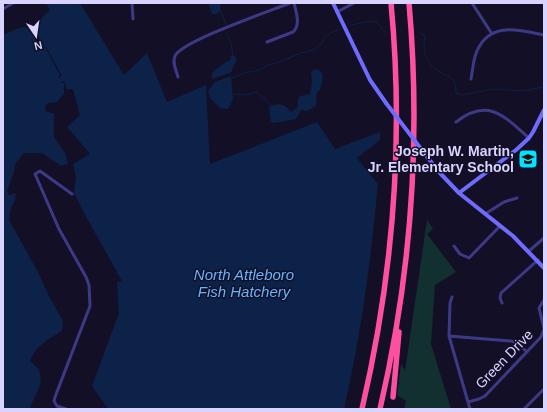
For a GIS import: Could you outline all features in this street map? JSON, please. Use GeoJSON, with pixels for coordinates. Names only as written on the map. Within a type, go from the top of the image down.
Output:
{"type":"FeatureCollection","features":[{"type":"Feature","properties":{"kind":"highway"},"geometry":{"type":"LineString","coordinates":[[362,409],[381,313],[388,263],[393,202],[396,157],[396,102],[391,3]]}},
{"type":"Feature","properties":{"kind":"highway"},"geometry":{"type":"LineString","coordinates":[[393,397],[410,213],[414,142],[414,72],[409,3]]}},
{"type":"Feature","properties":{"kind":"highway"},"geometry":{"type":"LineString","coordinates":[[380,409],[403,284]]}},
{"type":"Feature","properties":{"kind":"main road"},"geometry":{"type":"LineString","coordinates":[[333,3],[370,80],[428,158],[459,193],[513,236],[538,260],[544,268]]}},
{"type":"Feature","properties":{"kind":"main road"},"geometry":{"type":"LineString","coordinates":[[459,193],[516,150],[534,132],[544,110]]}},
{"type":"Feature","properties":{"kind":"street"},"geometry":{"type":"LineString","coordinates":[[3,9],[13,3]]}},
{"type":"Feature","properties":{"kind":"street"},"geometry":{"type":"LineString","coordinates":[[132,3],[133,19]]}},
{"type":"Feature","properties":{"kind":"street"},"geometry":{"type":"LineString","coordinates":[[178,76],[174,65],[174,60],[176,54],[180,50],[215,33],[290,3]]}},
{"type":"Feature","properties":{"kind":"street"},"geometry":{"type":"LineString","coordinates":[[268,42],[293,32],[296,29],[297,23],[294,3]]}},
{"type":"Feature","properties":{"kind":"street"},"geometry":{"type":"LineString","coordinates":[[337,12],[354,3]]}},
{"type":"Feature","properties":{"kind":"street"},"geometry":{"type":"LineString","coordinates":[[472,3],[492,34]]}},
{"type":"Feature","properties":{"kind":"street"},"geometry":{"type":"LineString","coordinates":[[471,79],[477,51],[484,41],[492,34],[501,30],[510,29],[544,35]]}},
{"type":"Feature","properties":{"kind":"street"},"geometry":{"type":"LineString","coordinates":[[456,122],[472,112],[480,110],[494,112],[509,120],[528,138]]}},
{"type":"Feature","properties":{"kind":"street"},"geometry":{"type":"LineString","coordinates":[[66,409],[57,406],[54,401],[90,306],[89,285],[86,276],[59,229],[35,174],[36,172],[40,171],[72,194]]}},
{"type":"Feature","properties":{"kind":"street"},"geometry":{"type":"LineString","coordinates":[[485,214],[504,202],[517,198]]}},
{"type":"Feature","properties":{"kind":"street"},"geometry":{"type":"LineString","coordinates":[[454,246],[460,254],[469,258],[500,226]]}},
{"type":"Feature","properties":{"kind":"street"},"geometry":{"type":"LineString","coordinates":[[529,251],[544,238]]}},
{"type":"Feature","properties":{"kind":"street"},"geometry":{"type":"LineString","coordinates":[[502,303],[500,298],[501,293],[538,260]]}},
{"type":"Feature","properties":{"kind":"street"},"geometry":{"type":"LineString","coordinates":[[452,297],[450,303],[449,336],[470,409]]}},
{"type":"Feature","properties":{"kind":"street","name":"Green Drive"},"geometry":{"type":"LineString","coordinates":[[468,402],[485,396],[543,333],[544,326],[539,311],[544,300]]}},
{"type":"Feature","properties":{"kind":"street"},"geometry":{"type":"LineString","coordinates":[[449,336],[512,341],[517,343],[527,352]]}},
{"type":"Feature","properties":{"kind":"street"},"geometry":{"type":"LineString","coordinates":[[524,409],[544,389]]}},
{"type":"Feature","properties":{"kind":"street"},"geometry":{"type":"LineString","coordinates":[[527,406],[530,409]]}},
{"type":"Feature","properties":{"kind":"green space"},"geometry":{"type":"Polygon","coordinates":[[[427,220],[433,229],[427,234],[456,272],[435,285],[431,344],[451,409],[404,409],[406,401],[397,395],[401,364],[405,371],[427,220]]]}},
{"type":"Feature","properties":{"kind":"water","name":"North Attleboro Fish Hatchery"},"geometry":{"type":"Polygon","coordinates":[[[46,3],[75,3],[77,5],[80,3],[124,75],[147,53],[167,102],[206,85],[210,164],[317,122],[335,149],[380,132],[380,140],[357,158],[378,184],[365,297],[356,353],[344,409],[108,409],[92,386],[119,313],[117,282],[122,281],[74,193],[76,177],[73,164],[90,154],[67,127],[80,115],[73,89],[66,89],[52,57],[31,28],[50,10],[46,3]]]}},
{"type":"Feature","properties":{"kind":"water"},"geometry":{"type":"Polygon","coordinates":[[[208,3],[220,3],[221,11],[216,14],[212,14],[208,3]]]}},
{"type":"Feature","properties":{"kind":"water"},"geometry":{"type":"Polygon","coordinates":[[[24,27],[41,40],[60,75],[58,77],[62,83],[64,82],[64,94],[57,102],[48,103],[45,106],[46,111],[54,114],[54,137],[65,153],[68,164],[61,166],[42,153],[24,153],[15,164],[14,172],[7,191],[9,195],[16,193],[9,220],[63,321],[62,331],[39,347],[35,351],[30,361],[37,367],[41,381],[30,408],[31,409],[3,409],[3,35],[24,27]]]}},
{"type":"Feature","properties":{"kind":"water"},"geometry":{"type":"Polygon","coordinates":[[[231,56],[235,56],[237,60],[232,72],[212,79],[212,73],[225,62],[230,60],[231,56]]]}},
{"type":"Feature","properties":{"kind":"water"},"geometry":{"type":"Polygon","coordinates":[[[317,69],[322,73],[323,79],[320,90],[317,92],[316,106],[307,111],[301,110],[296,119],[274,123],[271,122],[269,107],[278,104],[287,107],[291,112],[298,107],[298,99],[300,96],[310,94],[312,82],[311,71],[317,69]]]}},
{"type":"Feature","properties":{"kind":"water"},"geometry":{"type":"Polygon","coordinates":[[[231,76],[233,100],[228,109],[220,108],[210,98],[208,91],[215,82],[231,76]]]}},
{"type":"Feature","properties":{"kind":"waterway"},"geometry":{"type":"LineString","coordinates":[[221,11],[226,25]]}},
{"type":"Feature","properties":{"kind":"waterway"},"geometry":{"type":"LineString","coordinates":[[351,25],[371,21],[376,22],[387,34]]}},
{"type":"Feature","properties":{"kind":"waterway"},"geometry":{"type":"LineString","coordinates":[[230,79],[244,73],[260,70],[268,65],[313,50],[322,43],[326,35],[340,29]]}},
{"type":"Feature","properties":{"kind":"waterway"},"geometry":{"type":"LineString","coordinates":[[226,33],[231,43],[233,56]]}},
{"type":"Feature","properties":{"kind":"waterway"},"geometry":{"type":"LineString","coordinates":[[420,33],[425,36],[424,52],[428,61],[435,69],[453,79],[456,93],[462,95],[493,89],[523,91],[543,87]]}},
{"type":"Feature","properties":{"kind":"waterway"},"geometry":{"type":"LineString","coordinates":[[60,80],[69,75]]}},
{"type":"Feature","properties":{"kind":"waterway"},"geometry":{"type":"LineString","coordinates":[[233,94],[246,95],[257,92],[267,101]]}},
{"type":"Feature","properties":{"kind":"place","name":"Joseph W. Martin, Jr. Elementary School"},"geometry":{"type":"Point","coordinates":[528,159]}}]}
